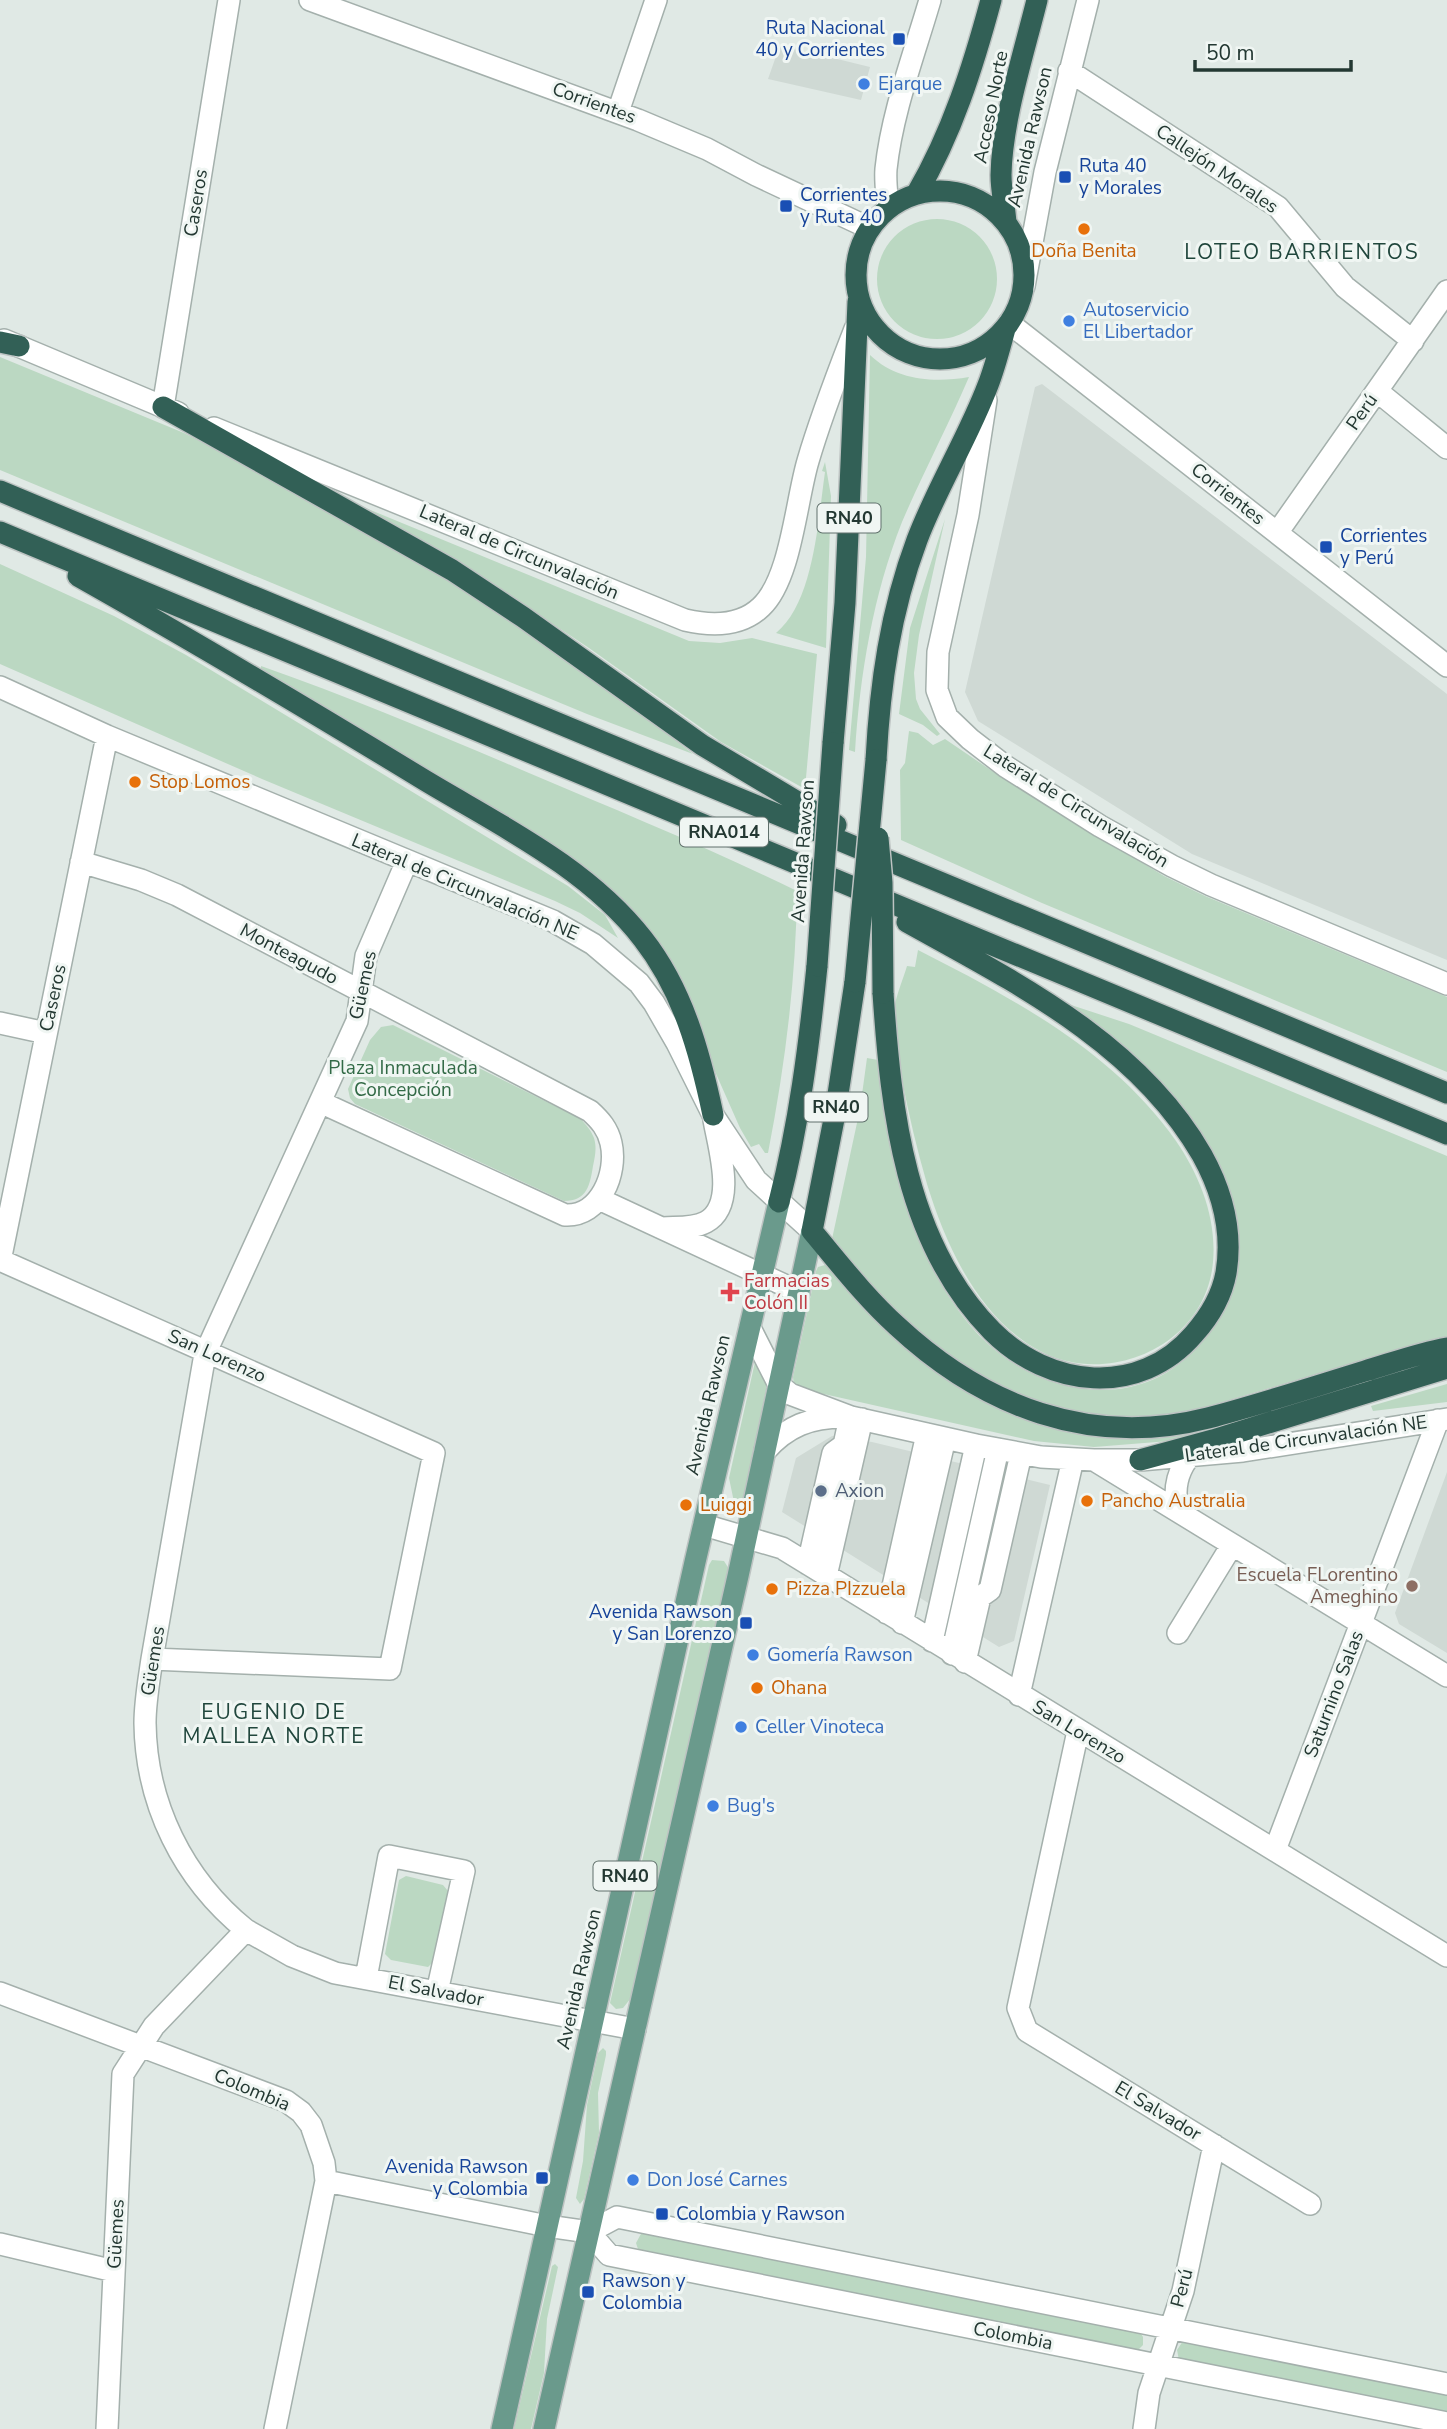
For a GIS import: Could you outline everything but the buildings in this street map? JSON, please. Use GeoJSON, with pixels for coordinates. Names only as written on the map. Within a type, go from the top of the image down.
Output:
{"type":"FeatureCollection","features":[{"type":"Feature","properties":{"kind":"highway","name":"Acceso Norte"},"geometry":{"type":"LineString","coordinates":[[917,193],[933,165],[965,88],[991,0]]}},
{"type":"Feature","properties":{"kind":"highway","name":"Acceso Norte"},"geometry":{"type":"LineString","coordinates":[[1006,223],[1001,176],[1004,151],[1037,0]]}},
{"type":"Feature","properties":{"kind":"highway","name":"Acceso Norte"},"geometry":{"type":"LineString","coordinates":[[939,190],[958,192],[976,199],[993,209],[1016,237],[1021,253],[1024,286],[1019,304],[1008,325],[996,339],[976,352],[953,358],[929,359],[907,352],[886,340],[870,323],[860,303],[855,274],[860,247],[869,228],[888,207],[917,193],[939,190]]}},
{"type":"Feature","properties":{"kind":"highway","name":"Avenida Rawson"},"geometry":{"type":"LineString","coordinates":[[779,1202],[797,1124],[817,966],[845,603],[858,293]]}},
{"type":"Feature","properties":{"kind":"highway","name":"RN40"},"geometry":{"type":"LineString","coordinates":[[812,1231],[835,1114],[855,982],[883,673],[891,627],[906,572],[928,514],[988,385],[1008,325]]}},
{"type":"Feature","properties":{"kind":"highway"},"geometry":{"type":"LineString","coordinates":[[163,407],[452,570],[523,617],[702,745],[862,840],[943,882]]}},
{"type":"Feature","properties":{"kind":"highway","name":"RNA014"},"geometry":{"type":"LineString","coordinates":[[0,491],[1447,1093]]}},
{"type":"Feature","properties":{"kind":"highway"},"geometry":{"type":"LineString","coordinates":[[0,532],[335,726],[544,852],[585,880],[643,938],[664,970],[694,1036],[713,1115]]}},
{"type":"Feature","properties":{"kind":"highway","name":"RNA014"},"geometry":{"type":"LineString","coordinates":[[0,532],[1447,1134]]}},
{"type":"Feature","properties":{"kind":"highway"},"geometry":{"type":"LineString","coordinates":[[730,834],[906,921],[1030,990],[1111,1051],[1152,1088],[1181,1124],[1202,1154],[1220,1193],[1228,1234],[1226,1274],[1220,1292],[1201,1327],[1186,1343],[1157,1364],[1140,1372],[1108,1378],[1088,1378],[1072,1376],[1038,1364],[1006,1343],[981,1319],[944,1264],[914,1194],[902,1149],[892,1093],[883,993],[882,883],[874,783]]}},
{"type":"Feature","properties":{"kind":"highway"},"geometry":{"type":"LineString","coordinates":[[812,1231],[880,1309],[914,1341],[954,1371],[984,1390],[1021,1408],[1077,1424],[1141,1427],[1192,1421],[1247,1407],[1397,1360],[1447,1348]]}},
{"type":"Feature","properties":{"kind":"highway"},"geometry":{"type":"LineString","coordinates":[[1139,1460],[1196,1449],[1447,1368]]}},
{"type":"Feature","properties":{"kind":"main road","name":"Avenida Rawson"},"geometry":{"type":"LineString","coordinates":[[502,2429],[779,1202]]}},
{"type":"Feature","properties":{"kind":"main road","name":"RN40"},"geometry":{"type":"LineString","coordinates":[[544,2429],[746,1538],[812,1231]]}},
{"type":"Feature","properties":{"kind":"street","name":"Caseros"},"geometry":{"type":"LineString","coordinates":[[163,407],[229,0]]}},
{"type":"Feature","properties":{"kind":"street","name":"Corrientes"},"geometry":{"type":"LineString","coordinates":[[310,0],[618,112],[707,149],[869,228]]}},
{"type":"Feature","properties":{"kind":"street"},"geometry":{"type":"LineString","coordinates":[[618,112],[656,0]]}},
{"type":"Feature","properties":{"kind":"street"},"geometry":{"type":"LineString","coordinates":[[888,207],[887,160],[899,106],[930,0]]}},
{"type":"Feature","properties":{"kind":"street","name":"Avenida Rawson"},"geometry":{"type":"LineString","coordinates":[[1024,286],[1034,220],[1088,0]]}},
{"type":"Feature","properties":{"kind":"street","name":"Callejón Morales"},"geometry":{"type":"LineString","coordinates":[[1069,71],[1278,207],[1345,287],[1413,341]]}},
{"type":"Feature","properties":{"kind":"street","name":"Perú"},"geometry":{"type":"LineString","coordinates":[[1278,533],[1447,291]]}},
{"type":"Feature","properties":{"kind":"street","name":"Lateral de Circunvalación"},"geometry":{"type":"LineString","coordinates":[[6,342],[685,620],[712,625],[741,620],[760,608],[779,579],[807,464],[827,399],[857,324]]}},
{"type":"Feature","properties":{"kind":"street","name":"Corrientes"},"geometry":{"type":"LineString","coordinates":[[1008,325],[1447,666]]}},
{"type":"Feature","properties":{"kind":"street","name":"Lateral de Circunvalación"},"geometry":{"type":"LineString","coordinates":[[988,385],[968,515],[938,652],[937,690],[947,717],[1004,765],[1172,866],[1447,985]]}},
{"type":"Feature","properties":{"kind":"street"},"geometry":{"type":"LineString","coordinates":[[1377,391],[1447,449]]}},
{"type":"Feature","properties":{"kind":"street","name":"Lateral de Circunvalación NE"},"geometry":{"type":"LineString","coordinates":[[0,687],[107,736],[572,931],[613,960],[639,984],[654,1003],[713,1115],[756,1180],[812,1231]]}},
{"type":"Feature","properties":{"kind":"street","name":"Caseros"},"geometry":{"type":"LineString","coordinates":[[0,1260],[107,736]]}},
{"type":"Feature","properties":{"kind":"street","name":"Güemes"},"geometry":{"type":"LineString","coordinates":[[107,2429],[123,2074],[154,2026],[246,1930],[216,1902],[193,1874],[174,1843],[161,1815],[150,1777],[145,1738],[145,1704],[152,1659],[206,1352],[357,1021],[366,956],[407,861]]}},
{"type":"Feature","properties":{"kind":"street","name":"Monteagudo"},"geometry":{"type":"LineString","coordinates":[[81,862],[171,892],[590,1111],[606,1128],[613,1153],[608,1179],[599,1199]]}},
{"type":"Feature","properties":{"kind":"street"},"geometry":{"type":"LineString","coordinates":[[0,1023],[46,1034]]}},
{"type":"Feature","properties":{"kind":"street"},"geometry":{"type":"LineString","coordinates":[[320,1102],[565,1215],[583,1213],[599,1199],[799,1292]]}},
{"type":"Feature","properties":{"kind":"street"},"geometry":{"type":"LineString","coordinates":[[662,1228],[704,1224],[721,1208],[724,1183],[713,1115]]}},
{"type":"Feature","properties":{"kind":"street","name":"San Lorenzo"},"geometry":{"type":"LineString","coordinates":[[0,1260],[434,1453],[390,1669],[152,1659]]}},
{"type":"Feature","properties":{"kind":"street"},"geometry":{"type":"LineString","coordinates":[[750,1328],[779,1385],[790,1394],[856,1418],[1021,1454],[1084,1460],[1139,1460]]}},
{"type":"Feature","properties":{"kind":"street"},"geometry":{"type":"LineString","coordinates":[[765,1451],[777,1437],[804,1422],[822,1417],[856,1418]]}},
{"type":"Feature","properties":{"kind":"street"},"geometry":{"type":"LineString","coordinates":[[817,1570],[833,1453],[844,1445],[856,1418]]}},
{"type":"Feature","properties":{"kind":"street","name":"Lateral de Circunvalación NE"},"geometry":{"type":"LineString","coordinates":[[1196,1449],[1243,1451],[1442,1419]]}},
{"type":"Feature","properties":{"kind":"street","name":"Saturnino Salas"},"geometry":{"type":"LineString","coordinates":[[1275,1850],[1442,1419]]}},
{"type":"Feature","properties":{"kind":"street"},"geometry":{"type":"LineString","coordinates":[[888,1614],[929,1434]]}},
{"type":"Feature","properties":{"kind":"street"},"geometry":{"type":"LineString","coordinates":[[888,1614],[929,1434]]}},
{"type":"Feature","properties":{"kind":"street"},"geometry":{"type":"LineString","coordinates":[[932,1641],[976,1445]]}},
{"type":"Feature","properties":{"kind":"street"},"geometry":{"type":"LineString","coordinates":[[959,1658],[999,1449]]}},
{"type":"Feature","properties":{"kind":"street"},"geometry":{"type":"LineString","coordinates":[[1179,1512],[1177,1482],[1196,1449]]}},
{"type":"Feature","properties":{"kind":"street"},"geometry":{"type":"LineString","coordinates":[[959,1658],[981,1597],[990,1590],[1021,1454]]}},
{"type":"Feature","properties":{"kind":"street"},"geometry":{"type":"LineString","coordinates":[[1084,1460],[1179,1512],[1447,1676]]}},
{"type":"Feature","properties":{"kind":"street"},"geometry":{"type":"LineString","coordinates":[[1019,1695],[1084,1460]]}},
{"type":"Feature","properties":{"kind":"street","name":"San Lorenzo"},"geometry":{"type":"LineString","coordinates":[[704,1525],[782,1548],[1447,1956]]}},
{"type":"Feature","properties":{"kind":"street"},"geometry":{"type":"LineString","coordinates":[[1178,1633],[1232,1545]]}},
{"type":"Feature","properties":{"kind":"street","name":"El Salvador"},"geometry":{"type":"LineString","coordinates":[[1078,1731],[1018,2008],[1027,2031],[1310,2204]]}},
{"type":"Feature","properties":{"kind":"street"},"geometry":{"type":"LineString","coordinates":[[366,1978],[389,1856],[464,1871],[437,1992]]}},
{"type":"Feature","properties":{"kind":"street","name":"El Salvador"},"geometry":{"type":"LineString","coordinates":[[246,1930],[276,1948],[335,1973],[635,2029]]}},
{"type":"Feature","properties":{"kind":"street","name":"Colombia"},"geometry":{"type":"LineString","coordinates":[[0,1993],[140,2048],[253,2087],[293,2105],[311,2125],[324,2163],[326,2181]]}},
{"type":"Feature","properties":{"kind":"street","name":"Perú"},"geometry":{"type":"LineString","coordinates":[[1144,2429],[1149,2393],[1183,2291],[1214,2145]]}},
{"type":"Feature","properties":{"kind":"street"},"geometry":{"type":"LineString","coordinates":[[275,2429],[326,2181],[547,2226],[589,2232]]}},
{"type":"Feature","properties":{"kind":"street","name":"Colombia"},"geometry":{"type":"LineString","coordinates":[[1447,2384],[617,2217],[589,2232],[609,2255],[1447,2423]]}},
{"type":"Feature","properties":{"kind":"street"},"geometry":{"type":"LineString","coordinates":[[0,2244],[114,2270]]}},
{"type":"Feature","properties":{"kind":"shaded area"},"geometry":{"type":"Polygon","coordinates":[[[780,45],[870,67],[861,100],[768,79],[780,45]]]}},
{"type":"Feature","properties":{"kind":"shaded area"},"geometry":{"type":"Polygon","coordinates":[[[1042,384],[1447,694],[1447,960],[1192,854],[978,721],[965,692],[1035,387],[1042,384]]]}},
{"type":"Feature","properties":{"kind":"shaded area"},"geometry":{"type":"Polygon","coordinates":[[[832,1436],[872,1442],[1050,1485],[1014,1641],[999,1647],[782,1512],[796,1458],[832,1436]]]}},
{"type":"Feature","properties":{"kind":"shaded area"},"geometry":{"type":"Polygon","coordinates":[[[1447,1472],[1447,1653],[1399,1624],[1395,1613],[1447,1472]]]}},
{"type":"Feature","properties":{"kind":"green space"},"geometry":{"type":"Polygon","coordinates":[[[937,219],[960,224],[979,237],[992,256],[997,279],[992,302],[979,321],[960,334],[937,339],[914,334],[895,321],[882,302],[877,279],[882,256],[895,237],[914,224],[937,219]]]}},
{"type":"Feature","properties":{"kind":"green space"},"geometry":{"type":"Polygon","coordinates":[[[870,355],[892,370],[917,378],[943,380],[969,377],[902,522],[883,578],[864,664],[855,752],[849,750],[866,557],[870,355]]]}},
{"type":"Feature","properties":{"kind":"green space"},"geometry":{"type":"Polygon","coordinates":[[[0,357],[184,433],[460,586],[631,705],[693,754],[587,714],[0,470],[0,357]]]}},
{"type":"Feature","properties":{"kind":"green space"},"geometry":{"type":"Polygon","coordinates":[[[825,462],[831,496],[826,648],[776,633],[799,602],[806,581],[816,536],[825,462]]]}},
{"type":"Feature","properties":{"kind":"green space"},"geometry":{"type":"Polygon","coordinates":[[[351,502],[689,641],[720,643],[752,638],[817,654],[805,789],[721,742],[589,648],[491,583],[351,502]]]}},
{"type":"Feature","properties":{"kind":"green space"},"geometry":{"type":"Polygon","coordinates":[[[945,519],[919,635],[914,673],[916,699],[920,709],[940,734],[937,736],[923,725],[899,714],[910,628],[945,519]]]}},
{"type":"Feature","properties":{"kind":"green space"},"geometry":{"type":"Polygon","coordinates":[[[0,564],[114,616],[186,655],[568,886],[605,915],[618,938],[580,913],[555,901],[262,779],[0,664],[0,564]]]}},
{"type":"Feature","properties":{"kind":"green space"},"geometry":{"type":"Polygon","coordinates":[[[261,666],[462,745],[664,830],[797,891],[788,1022],[768,1153],[765,1153],[759,1144],[751,1147],[740,1128],[660,947],[392,751],[261,669],[261,666]]]}},
{"type":"Feature","properties":{"kind":"green space"},"geometry":{"type":"Polygon","coordinates":[[[909,731],[918,733],[933,745],[945,739],[995,773],[1164,876],[1205,896],[1447,997],[1447,1072],[1042,903],[901,840],[900,770],[905,763],[909,731]]]}},
{"type":"Feature","properties":{"kind":"green space"},"geometry":{"type":"Polygon","coordinates":[[[918,950],[1025,1008],[1092,1054],[1123,1080],[1151,1109],[1185,1154],[1205,1198],[1214,1246],[1213,1262],[1206,1291],[1193,1316],[1174,1336],[1150,1351],[1124,1361],[1096,1364],[1068,1361],[1040,1351],[1018,1337],[999,1320],[968,1279],[944,1232],[927,1184],[910,1119],[895,1043],[893,1013],[896,999],[907,966],[915,967],[918,950]]]}},
{"type":"Feature","properties":{"kind":"green space"},"geometry":{"type":"Polygon","coordinates":[[[1065,1003],[1129,1024],[1447,1156],[1447,1337],[1180,1415],[1161,1418],[1099,1418],[1033,1403],[946,1357],[904,1320],[832,1239],[860,1109],[867,1058],[878,1060],[908,1203],[933,1269],[952,1301],[975,1331],[1000,1354],[1029,1372],[1061,1384],[1093,1390],[1125,1388],[1156,1378],[1184,1360],[1208,1333],[1230,1298],[1230,1254],[1219,1172],[1065,1003]]]}},
{"type":"Feature","properties":{"kind":"green space","name":"Plaza Inmaculada Concepción"},"geometry":{"type":"Polygon","coordinates":[[[393,1025],[581,1119],[593,1135],[596,1149],[586,1191],[578,1198],[564,1201],[355,1104],[348,1089],[370,1040],[381,1027],[393,1025]]]}},
{"type":"Feature","properties":{"kind":"green space"},"geometry":{"type":"Polygon","coordinates":[[[825,1265],[912,1352],[951,1382],[1008,1413],[1069,1432],[1100,1437],[1165,1436],[1404,1370],[1182,1440],[1094,1447],[1034,1441],[794,1386],[793,1377],[816,1271],[818,1267],[825,1265]]]}},
{"type":"Feature","properties":{"kind":"green space"},"geometry":{"type":"Polygon","coordinates":[[[755,1362],[766,1384],[766,1390],[743,1501],[739,1506],[734,1502],[729,1478],[755,1362]]]}},
{"type":"Feature","properties":{"kind":"green space"},"geometry":{"type":"Polygon","coordinates":[[[1447,1384],[1447,1402],[1373,1411],[1371,1406],[1447,1384]]]}},
{"type":"Feature","properties":{"kind":"green space"},"geometry":{"type":"Polygon","coordinates":[[[712,1560],[724,1561],[729,1569],[631,1998],[623,2008],[616,2009],[610,2003],[712,1560]]]}},
{"type":"Feature","properties":{"kind":"green space"},"geometry":{"type":"Polygon","coordinates":[[[406,1876],[443,1885],[448,1891],[433,1962],[428,1967],[391,1960],[385,1954],[399,1880],[406,1876]]]}},
{"type":"Feature","properties":{"kind":"green space"},"geometry":{"type":"Polygon","coordinates":[[[603,2048],[606,2055],[598,2093],[599,2133],[584,2199],[580,2204],[576,2198],[583,2161],[587,2105],[598,2053],[603,2048]]]}},
{"type":"Feature","properties":{"kind":"green space"},"geometry":{"type":"Polygon","coordinates":[[[642,2232],[1140,2332],[1143,2345],[1137,2351],[639,2252],[636,2243],[642,2232]]]}},
{"type":"Feature","properties":{"kind":"green space"},"geometry":{"type":"Polygon","coordinates":[[[555,2264],[558,2267],[547,2319],[544,2373],[531,2429],[514,2429],[552,2266],[555,2264]]]}},
{"type":"Feature","properties":{"kind":"green space"},"geometry":{"type":"Polygon","coordinates":[[[1183,2341],[1447,2394],[1447,2414],[1179,2360],[1177,2350],[1183,2341]]]}},
{"type":"Feature","properties":{"kind":"place","name":"Ruta Nacional 40 y Corrientes"},"geometry":{"type":"Point","coordinates":[899,39]}},
{"type":"Feature","properties":{"kind":"place","name":"Ejarque"},"geometry":{"type":"Point","coordinates":[864,84]}},
{"type":"Feature","properties":{"kind":"place","name":"Ruta 40 y Morales"},"geometry":{"type":"Point","coordinates":[1065,177]}},
{"type":"Feature","properties":{"kind":"place","name":"Corrientes y Ruta 40"},"geometry":{"type":"Point","coordinates":[786,206]}},
{"type":"Feature","properties":{"kind":"place","name":"Doña Benita"},"geometry":{"type":"Point","coordinates":[1084,229]}},
{"type":"Feature","properties":{"kind":"place","name":"Autoservicio El Libertador"},"geometry":{"type":"Point","coordinates":[1069,321]}},
{"type":"Feature","properties":{"kind":"place","name":"Corrientes y Perú"},"geometry":{"type":"Point","coordinates":[1326,547]}},
{"type":"Feature","properties":{"kind":"place","name":"Stop Lomos"},"geometry":{"type":"Point","coordinates":[135,782]}},
{"type":"Feature","properties":{"kind":"place","name":"Farmacias Colón II"},"geometry":{"type":"Point","coordinates":[730,1292]}},
{"type":"Feature","properties":{"kind":"place","name":"Axion"},"geometry":{"type":"Point","coordinates":[821,1491]}},
{"type":"Feature","properties":{"kind":"place","name":"Pancho Australia"},"geometry":{"type":"Point","coordinates":[1087,1501]}},
{"type":"Feature","properties":{"kind":"place","name":"Luiggi"},"geometry":{"type":"Point","coordinates":[686,1505]}},
{"type":"Feature","properties":{"kind":"place","name":"Escuela FLorentino Ameghino"},"geometry":{"type":"Point","coordinates":[1412,1586]}},
{"type":"Feature","properties":{"kind":"place","name":"Pizza PIzzuela"},"geometry":{"type":"Point","coordinates":[772,1589]}},
{"type":"Feature","properties":{"kind":"place","name":"Avenida Rawson y San Lorenzo"},"geometry":{"type":"Point","coordinates":[746,1623]}},
{"type":"Feature","properties":{"kind":"place","name":"Gomería Rawson"},"geometry":{"type":"Point","coordinates":[753,1655]}},
{"type":"Feature","properties":{"kind":"place","name":"Ohana"},"geometry":{"type":"Point","coordinates":[757,1688]}},
{"type":"Feature","properties":{"kind":"place","name":"Celler Vinoteca"},"geometry":{"type":"Point","coordinates":[741,1727]}},
{"type":"Feature","properties":{"kind":"place","name":"Bug's"},"geometry":{"type":"Point","coordinates":[713,1806]}},
{"type":"Feature","properties":{"kind":"place","name":"Avenida Rawson y Colombia"},"geometry":{"type":"Point","coordinates":[542,2178]}},
{"type":"Feature","properties":{"kind":"place","name":"Don José Carnes"},"geometry":{"type":"Point","coordinates":[633,2180]}},
{"type":"Feature","properties":{"kind":"place","name":"Colombia y Rawson"},"geometry":{"type":"Point","coordinates":[662,2214]}},
{"type":"Feature","properties":{"kind":"place","name":"Rawson y Colombia"},"geometry":{"type":"Point","coordinates":[588,2292]}},
{"type":"Feature","properties":{"kind":"district","name":"LOTEO BARRIENTOS"},"geometry":{"type":"Point","coordinates":[1302,252]}},
{"type":"Feature","properties":{"kind":"district","name":"EUGENIO DE MALLEA NORTE"},"geometry":{"type":"Point","coordinates":[274,1724]}}]}
